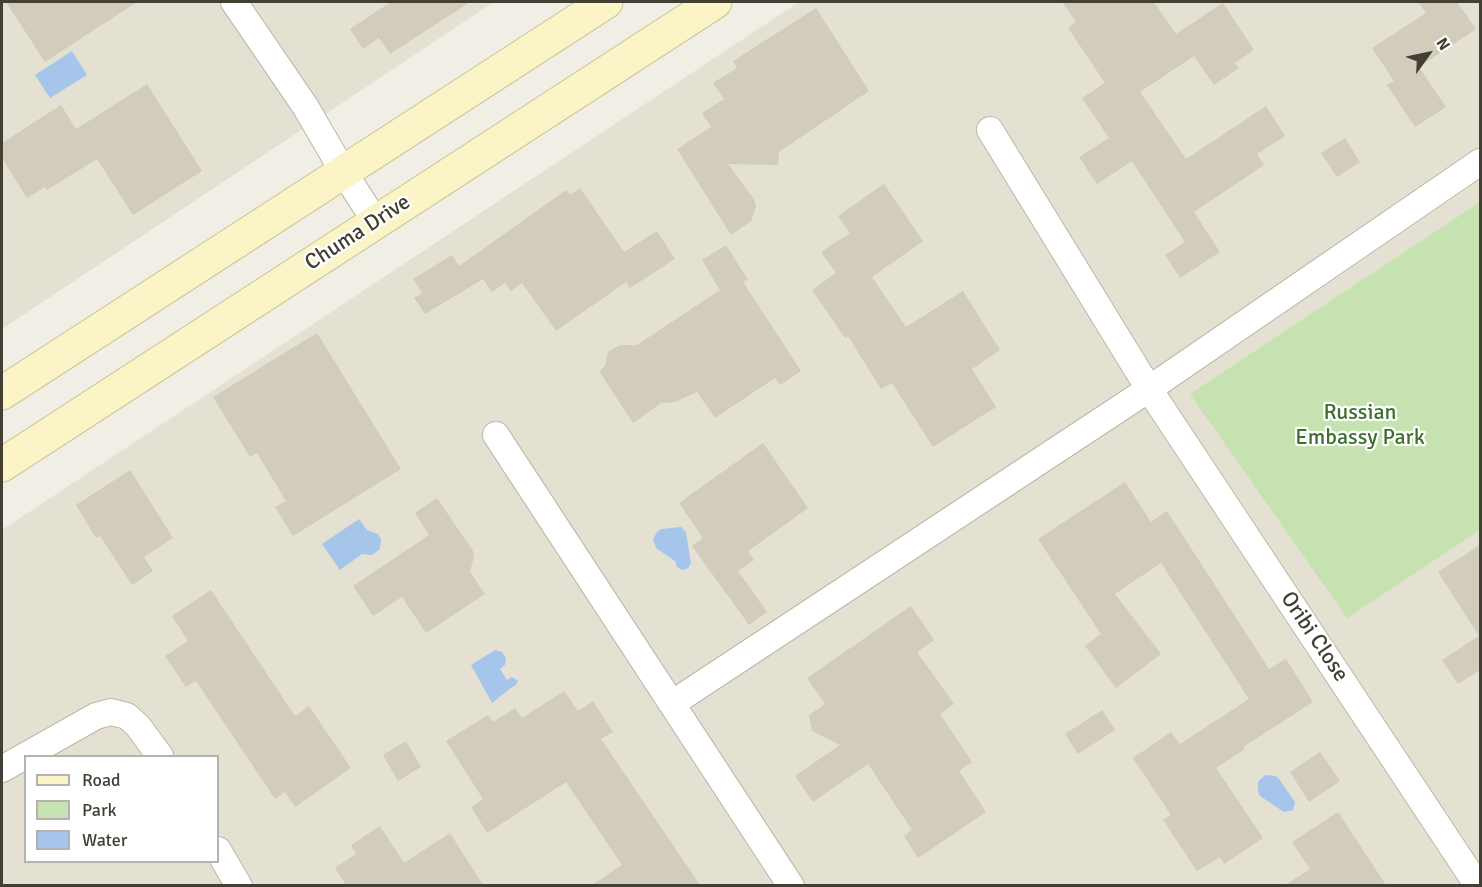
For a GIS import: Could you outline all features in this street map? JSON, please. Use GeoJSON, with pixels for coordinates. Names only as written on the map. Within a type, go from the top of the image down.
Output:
{"type":"FeatureCollection","features":[{"type":"Feature","properties":{"kind":"main road"},"geometry":{"type":"LineString","coordinates":[[2,393],[606,2]]}},
{"type":"Feature","properties":{"kind":"main road","name":"Chuma Drive"},"geometry":{"type":"LineString","coordinates":[[2,465],[715,2]]}},
{"type":"Feature","properties":{"kind":"street"},"geometry":{"type":"LineString","coordinates":[[234,2],[305,106],[376,222]]}},
{"type":"Feature","properties":{"kind":"street","name":"Oribi Close"},"geometry":{"type":"LineString","coordinates":[[990,130],[1149,389],[1478,885]]}},
{"type":"Feature","properties":{"kind":"street"},"geometry":{"type":"LineString","coordinates":[[673,703],[1149,389],[1480,162]]}},
{"type":"Feature","properties":{"kind":"street"},"geometry":{"type":"LineString","coordinates":[[496,435],[791,885]]}},
{"type":"Feature","properties":{"kind":"street"},"geometry":{"type":"LineString","coordinates":[[27,755],[96,716],[111,712],[127,716],[138,726],[159,755]]}},
{"type":"Feature","properties":{"kind":"street"},"geometry":{"type":"LineString","coordinates":[[2,769],[24,757]]}},
{"type":"Feature","properties":{"kind":"street"},"geometry":{"type":"LineString","coordinates":[[219,852],[239,885]]}},
{"type":"Feature","properties":{"kind":"shaded area"},"geometry":{"type":"Polygon","coordinates":[[[2,2],[494,2],[2,329],[2,2]]]}},
{"type":"Feature","properties":{"kind":"shaded area"},"geometry":{"type":"Polygon","coordinates":[[[799,2],[1480,2],[1480,885],[2,885],[2,530],[799,2]]]}},
{"type":"Feature","properties":{"kind":"green space","name":"Russian Embassy Park"},"geometry":{"type":"Polygon","coordinates":[[[1480,202],[1480,530],[1347,618],[1190,394],[1480,202]]]}},
{"type":"Feature","properties":{"kind":"water"},"geometry":{"type":"Polygon","coordinates":[[[72,51],[87,75],[50,98],[35,75],[72,51]]]}},
{"type":"Feature","properties":{"kind":"water"},"geometry":{"type":"Polygon","coordinates":[[[359,519],[367,530],[378,534],[381,539],[380,549],[372,555],[362,554],[340,570],[322,544],[359,519]]]}},
{"type":"Feature","properties":{"kind":"water"},"geometry":{"type":"Polygon","coordinates":[[[681,527],[686,532],[691,563],[688,568],[682,570],[677,567],[675,561],[656,548],[653,539],[661,529],[681,527]]]}},
{"type":"Feature","properties":{"kind":"water"},"geometry":{"type":"Polygon","coordinates":[[[495,650],[502,652],[506,658],[505,665],[500,669],[507,680],[512,677],[518,681],[515,686],[492,703],[471,665],[495,650]]]}},
{"type":"Feature","properties":{"kind":"water"},"geometry":{"type":"Polygon","coordinates":[[[1265,775],[1279,779],[1295,802],[1293,810],[1284,812],[1260,796],[1258,782],[1265,775]]]}},
{"type":"Feature","properties":{"kind":"building"},"geometry":{"type":"Polygon","coordinates":[[[6,2],[137,2],[45,62],[6,2]]]}},
{"type":"Feature","properties":{"kind":"building"},"geometry":{"type":"Polygon","coordinates":[[[391,2],[470,2],[390,54],[379,38],[363,49],[350,29],[391,2]]]}},
{"type":"Feature","properties":{"kind":"building"},"geometry":{"type":"Polygon","coordinates":[[[1062,2],[1154,2],[1176,34],[1223,3],[1254,50],[1235,63],[1239,68],[1214,85],[1194,56],[1140,92],[1186,159],[1266,106],[1285,136],[1257,154],[1264,165],[1194,212],[1220,252],[1180,278],[1165,255],[1185,242],[1132,161],[1097,184],[1079,157],[1109,138],[1082,98],[1105,83],[1068,28],[1076,22],[1062,2]]]}},
{"type":"Feature","properties":{"kind":"building"},"geometry":{"type":"Polygon","coordinates":[[[1418,2],[1457,2],[1476,29],[1419,67],[1446,107],[1415,127],[1387,85],[1394,81],[1372,48],[1426,13],[1418,2]]]}},
{"type":"Feature","properties":{"kind":"building"},"geometry":{"type":"Polygon","coordinates":[[[816,8],[869,91],[779,152],[778,165],[728,164],[754,199],[756,207],[751,221],[731,235],[677,149],[711,127],[702,113],[724,99],[713,83],[737,68],[733,61],[816,8]]]}},
{"type":"Feature","properties":{"kind":"building"},"geometry":{"type":"Polygon","coordinates":[[[147,84],[202,171],[133,215],[97,159],[47,190],[45,187],[27,198],[2,158],[2,143],[61,105],[76,129],[147,84]]]}},
{"type":"Feature","properties":{"kind":"building"},"geometry":{"type":"Polygon","coordinates":[[[1345,138],[1360,162],[1337,177],[1321,153],[1345,138]]]}},
{"type":"Feature","properties":{"kind":"building"},"geometry":{"type":"Polygon","coordinates":[[[884,184],[923,241],[872,277],[906,327],[963,291],[1000,350],[972,369],[996,407],[933,447],[892,383],[881,389],[848,336],[845,338],[812,290],[836,273],[821,252],[850,233],[838,216],[884,184]]]}},
{"type":"Feature","properties":{"kind":"building"},"geometry":{"type":"Polygon","coordinates":[[[580,188],[624,252],[657,231],[675,259],[630,288],[626,282],[556,331],[522,283],[511,291],[505,283],[492,292],[483,279],[425,314],[414,298],[422,293],[413,279],[452,255],[459,266],[566,190],[570,195],[580,188]]]}},
{"type":"Feature","properties":{"kind":"building"},"geometry":{"type":"Polygon","coordinates":[[[726,245],[748,280],[743,282],[801,371],[780,385],[775,378],[715,418],[697,392],[675,402],[661,403],[633,423],[599,371],[605,366],[608,352],[620,345],[637,345],[720,290],[702,260],[726,245]]]}},
{"type":"Feature","properties":{"kind":"building"},"geometry":{"type":"Polygon","coordinates":[[[317,333],[401,469],[293,536],[275,507],[286,501],[257,453],[250,457],[213,397],[317,333]]]}},
{"type":"Feature","properties":{"kind":"building"},"geometry":{"type":"Polygon","coordinates":[[[763,443],[808,508],[748,551],[754,560],[738,571],[767,612],[749,625],[692,546],[703,538],[679,503],[763,443]]]}},
{"type":"Feature","properties":{"kind":"building"},"geometry":{"type":"Polygon","coordinates":[[[130,470],[173,538],[144,557],[153,571],[132,585],[100,536],[96,538],[76,505],[130,470]]]}},
{"type":"Feature","properties":{"kind":"building"},"geometry":{"type":"Polygon","coordinates":[[[1125,482],[1151,522],[1167,511],[1269,669],[1286,659],[1313,702],[1243,747],[1245,749],[1216,768],[1263,838],[1224,864],[1220,857],[1197,871],[1163,820],[1171,815],[1133,758],[1171,732],[1180,744],[1249,699],[1161,563],[1115,594],[1161,654],[1116,688],[1085,646],[1101,634],[1038,539],[1125,482]]]}},
{"type":"Feature","properties":{"kind":"building"},"geometry":{"type":"Polygon","coordinates":[[[437,498],[473,551],[470,572],[485,594],[426,633],[402,597],[373,616],[353,586],[429,535],[415,513],[437,498]]]}},
{"type":"Feature","properties":{"kind":"building"},"geometry":{"type":"Polygon","coordinates":[[[1480,545],[1480,670],[1458,684],[1442,660],[1479,636],[1438,572],[1480,545]]]}},
{"type":"Feature","properties":{"kind":"building"},"geometry":{"type":"Polygon","coordinates":[[[211,590],[295,716],[309,706],[351,768],[295,807],[285,792],[275,799],[196,681],[186,687],[165,656],[188,641],[172,616],[211,590]]]}},
{"type":"Feature","properties":{"kind":"building"},"geometry":{"type":"Polygon","coordinates":[[[911,606],[934,640],[917,652],[954,704],[940,714],[972,762],[959,771],[986,812],[918,858],[904,836],[912,830],[868,764],[813,802],[795,776],[840,745],[812,731],[809,715],[825,704],[807,678],[911,606]]]}},
{"type":"Feature","properties":{"kind":"building"},"geometry":{"type":"Polygon","coordinates":[[[564,691],[578,711],[593,701],[613,732],[601,739],[700,885],[592,885],[622,865],[566,782],[487,833],[471,807],[483,799],[446,741],[488,715],[493,722],[515,708],[522,718],[564,691]]]}},
{"type":"Feature","properties":{"kind":"building"},"geometry":{"type":"Polygon","coordinates":[[[1102,710],[1115,730],[1078,754],[1065,734],[1102,710]]]}},
{"type":"Feature","properties":{"kind":"building"},"geometry":{"type":"Polygon","coordinates":[[[406,741],[421,767],[398,781],[383,755],[406,741]]]}},
{"type":"Feature","properties":{"kind":"building"},"geometry":{"type":"Polygon","coordinates":[[[1320,752],[1340,781],[1309,802],[1290,772],[1320,752]]]}},
{"type":"Feature","properties":{"kind":"building"},"geometry":{"type":"Polygon","coordinates":[[[1338,812],[1386,885],[1285,885],[1310,869],[1292,842],[1338,812]]]}},
{"type":"Feature","properties":{"kind":"building"},"geometry":{"type":"Polygon","coordinates":[[[380,826],[404,863],[450,833],[483,885],[346,885],[335,868],[356,854],[351,845],[380,826]]]}}]}
